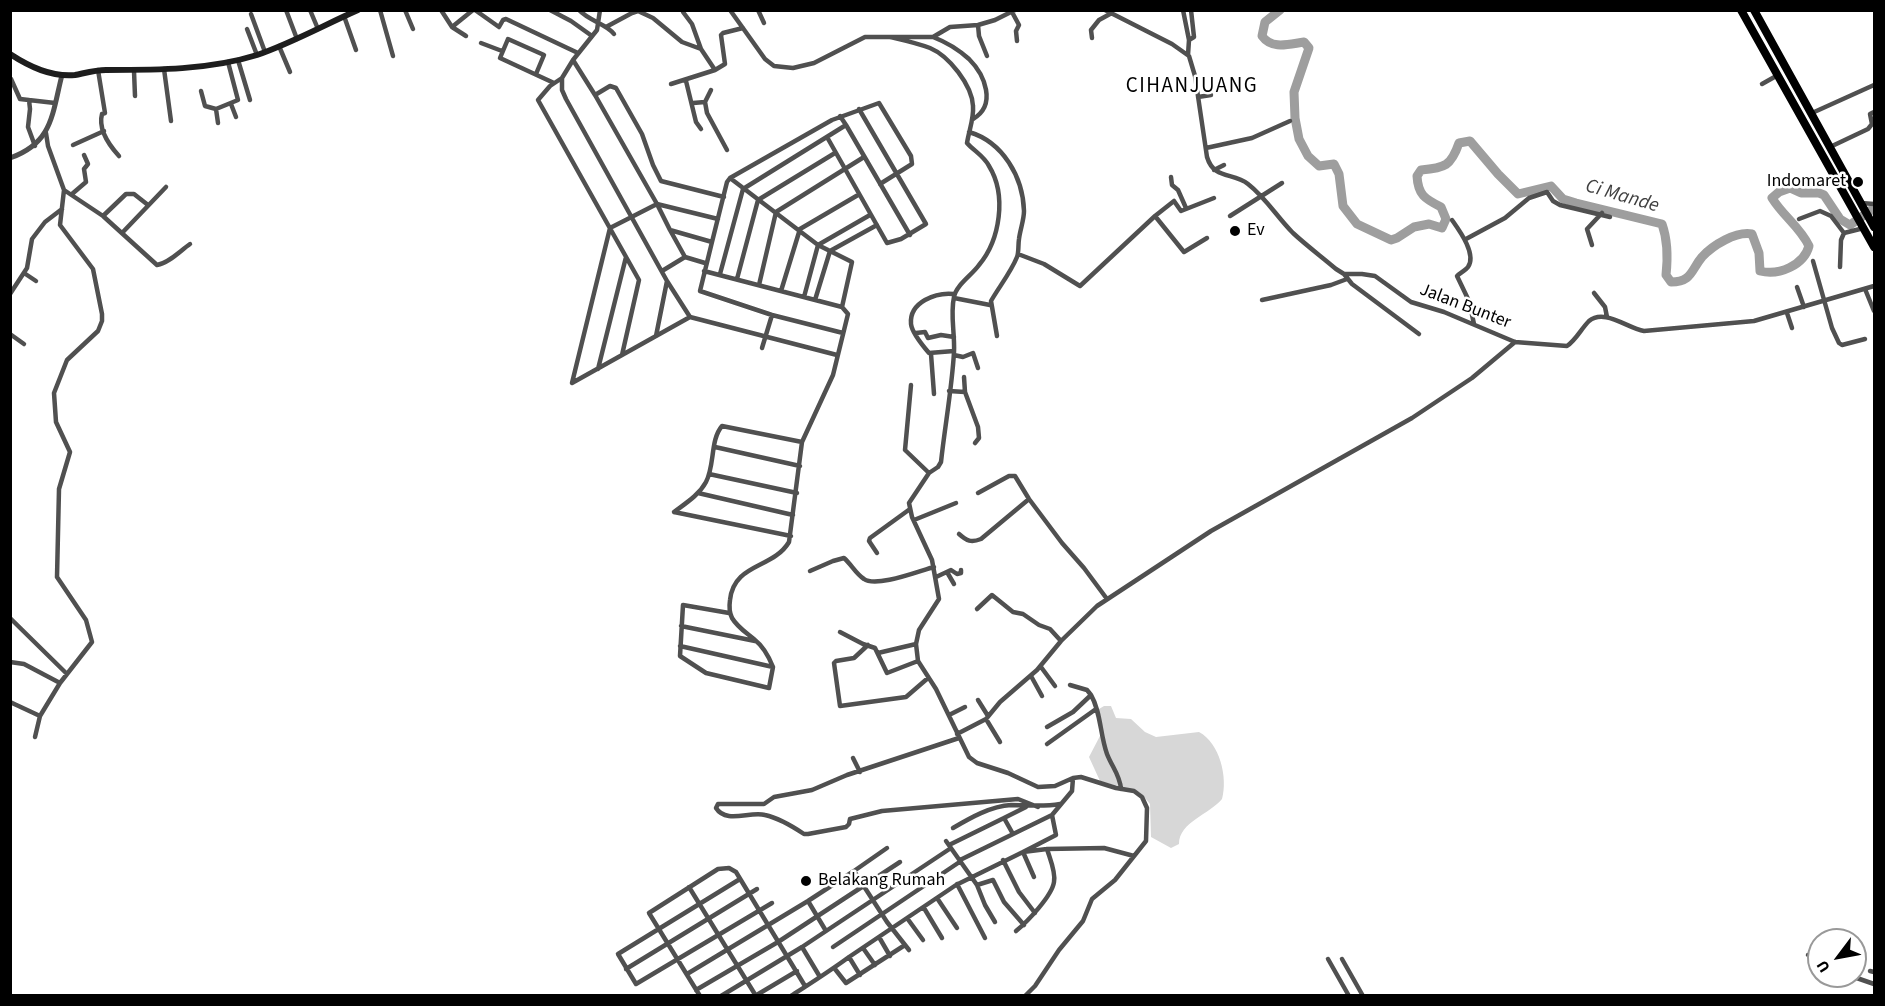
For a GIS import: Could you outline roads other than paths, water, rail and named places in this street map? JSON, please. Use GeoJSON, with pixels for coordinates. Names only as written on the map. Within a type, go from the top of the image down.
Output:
{"type":"FeatureCollection","features":[{"type":"Feature","properties":{"kind":"highway"},"geometry":{"type":"LineString","coordinates":[[1741,10],[1778,75],[1873,226],[1864,228]]}},
{"type":"Feature","properties":{"kind":"highway"},"geometry":{"type":"LineString","coordinates":[[1754,10],[1830,147],[1857,202],[1855,212],[1875,247]]}},
{"type":"Feature","properties":{"kind":"main road"},"geometry":{"type":"LineString","coordinates":[[10,54],[29,66],[62,75],[98,70],[134,71],[228,62],[265,52],[354,11]]}},
{"type":"Feature","properties":{"kind":"street"},"geometry":{"type":"LineString","coordinates":[[286,10],[297,39]]}},
{"type":"Feature","properties":{"kind":"street"},"geometry":{"type":"LineString","coordinates":[[310,10],[318,29]]}},
{"type":"Feature","properties":{"kind":"street"},"geometry":{"type":"LineString","coordinates":[[380,10],[393,56]]}},
{"type":"Feature","properties":{"kind":"street"},"geometry":{"type":"LineString","coordinates":[[405,10],[413,29]]}},
{"type":"Feature","properties":{"kind":"street"},"geometry":{"type":"LineString","coordinates":[[441,10],[452,27],[466,36]]}},
{"type":"Feature","properties":{"kind":"street"},"geometry":{"type":"LineString","coordinates":[[452,27],[474,10],[499,27],[502,20],[506,19],[578,53]]}},
{"type":"Feature","properties":{"kind":"street"},"geometry":{"type":"LineString","coordinates":[[550,10],[592,36]]}},
{"type":"Feature","properties":{"kind":"street"},"geometry":{"type":"LineString","coordinates":[[579,10],[614,34]]}},
{"type":"Feature","properties":{"kind":"street"},"geometry":{"type":"LineString","coordinates":[[600,10],[599,25],[592,36],[562,78],[540,97],[538,102],[639,283],[622,355]]}},
{"type":"Feature","properties":{"kind":"street"},"geometry":{"type":"LineString","coordinates":[[730,10],[765,59],[771,65],[780,68],[793,68],[814,63],[865,37],[933,37],[969,60],[984,82],[987,97],[985,106],[973,119]]}},
{"type":"Feature","properties":{"kind":"street"},"geometry":{"type":"LineString","coordinates":[[758,10],[764,23]]}},
{"type":"Feature","properties":{"kind":"street"},"geometry":{"type":"LineString","coordinates":[[1105,10],[1172,44],[1188,55]]}},
{"type":"Feature","properties":{"kind":"street"},"geometry":{"type":"LineString","coordinates":[[1183,10],[1189,40],[1188,55],[1192,64],[1206,148],[1209,163],[1214,170],[1246,182],[1263,196],[1292,232],[1419,334]]}},
{"type":"Feature","properties":{"kind":"street"},"geometry":{"type":"LineString","coordinates":[[1189,40],[1194,37],[1191,10]]}},
{"type":"Feature","properties":{"kind":"street"},"geometry":{"type":"LineString","coordinates":[[606,27],[638,11],[653,18],[682,42],[701,48]]}},
{"type":"Feature","properties":{"kind":"street"},"geometry":{"type":"LineString","coordinates":[[933,37],[953,26],[978,25],[995,21],[1013,11],[1019,25],[1016,31],[1017,40]]}},
{"type":"Feature","properties":{"kind":"street"},"geometry":{"type":"LineString","coordinates":[[683,12],[694,27],[701,48],[715,70]]}},
{"type":"Feature","properties":{"kind":"street"},"geometry":{"type":"LineString","coordinates":[[251,14],[265,52]]}},
{"type":"Feature","properties":{"kind":"street"},"geometry":{"type":"LineString","coordinates":[[1092,38],[1091,30],[1099,20],[1110,14]]}},
{"type":"Feature","properties":{"kind":"street"},"geometry":{"type":"LineString","coordinates":[[345,16],[356,50]]}},
{"type":"Feature","properties":{"kind":"street"},"geometry":{"type":"LineString","coordinates":[[978,25],[979,36],[987,56]]}},
{"type":"Feature","properties":{"kind":"street"},"geometry":{"type":"LineString","coordinates":[[672,84],[715,70],[726,63],[722,34],[743,28]]}},
{"type":"Feature","properties":{"kind":"street"},"geometry":{"type":"LineString","coordinates":[[247,29],[256,55]]}},
{"type":"Feature","properties":{"kind":"street"},"geometry":{"type":"LineString","coordinates":[[890,37],[932,49],[951,65],[968,88],[973,105],[968,144],[984,158],[993,171],[999,193],[999,220],[992,243],[984,260],[954,296],[951,309],[954,353],[941,462],[929,473],[910,500],[909,508],[934,567],[939,601],[922,623],[916,644],[918,660],[949,715],[969,757],[974,761],[1038,787],[1056,786],[1073,778],[1088,778],[1134,791],[1145,801],[1147,808],[1146,841],[1115,880],[1092,899],[1083,921],[1025,996]]}},
{"type":"Feature","properties":{"kind":"street"},"geometry":{"type":"LineString","coordinates":[[536,74],[544,55],[507,39],[500,58],[555,83]]}},
{"type":"Feature","properties":{"kind":"street"},"geometry":{"type":"LineString","coordinates":[[481,43],[502,51]]}},
{"type":"Feature","properties":{"kind":"street"},"geometry":{"type":"LineString","coordinates":[[279,46],[290,72]]}},
{"type":"Feature","properties":{"kind":"street"},"geometry":{"type":"LineString","coordinates":[[237,60],[250,100]]}},
{"type":"Feature","properties":{"kind":"street"},"geometry":{"type":"LineString","coordinates":[[573,60],[657,204],[685,257],[705,263]]}},
{"type":"Feature","properties":{"kind":"street"},"geometry":{"type":"LineString","coordinates":[[201,91],[206,106],[216,109],[238,100],[228,62]]}},
{"type":"Feature","properties":{"kind":"street"},"geometry":{"type":"LineString","coordinates":[[164,69],[171,121]]}},
{"type":"Feature","properties":{"kind":"street"},"geometry":{"type":"LineString","coordinates":[[98,70],[105,113],[102,114],[100,120],[111,147],[119,156]]}},
{"type":"Feature","properties":{"kind":"street"},"geometry":{"type":"LineString","coordinates":[[134,71],[135,96]]}},
{"type":"Feature","properties":{"kind":"street"},"geometry":{"type":"LineString","coordinates":[[10,158],[35,146],[46,133],[62,75]]}},
{"type":"Feature","properties":{"kind":"street"},"geometry":{"type":"LineString","coordinates":[[1762,84],[1778,75]]}},
{"type":"Feature","properties":{"kind":"street"},"geometry":{"type":"LineString","coordinates":[[562,78],[562,90],[566,99],[667,281],[690,317],[837,356]]}},
{"type":"Feature","properties":{"kind":"street"},"geometry":{"type":"LineString","coordinates":[[11,79],[13,89],[20,99],[55,103]]}},
{"type":"Feature","properties":{"kind":"street"},"geometry":{"type":"LineString","coordinates":[[686,81],[696,122],[701,129]]}},
{"type":"Feature","properties":{"kind":"street"},"geometry":{"type":"LineString","coordinates":[[1812,113],[1875,85]]}},
{"type":"Feature","properties":{"kind":"street"},"geometry":{"type":"LineString","coordinates":[[595,95],[610,86],[616,88],[642,134],[652,165],[662,182],[723,197]]}},
{"type":"Feature","properties":{"kind":"street"},"geometry":{"type":"LineString","coordinates":[[711,90],[705,102],[707,113],[727,150]]}},
{"type":"Feature","properties":{"kind":"street"},"geometry":{"type":"LineString","coordinates":[[1198,97],[1211,95]]}},
{"type":"Feature","properties":{"kind":"street"},"geometry":{"type":"LineString","coordinates":[[29,100],[28,127],[35,146]]}},
{"type":"Feature","properties":{"kind":"street"},"geometry":{"type":"LineString","coordinates":[[693,103],[705,102]]}},
{"type":"Feature","properties":{"kind":"street"},"geometry":{"type":"LineString","coordinates":[[843,333],[772,315],[700,291],[705,263],[730,178],[840,116],[879,103],[882,104],[912,160],[910,167],[880,184]]}},
{"type":"Feature","properties":{"kind":"street"},"geometry":{"type":"LineString","coordinates":[[231,104],[236,117]]}},
{"type":"Feature","properties":{"kind":"street"},"geometry":{"type":"LineString","coordinates":[[216,109],[218,123]]}},
{"type":"Feature","properties":{"kind":"street"},"geometry":{"type":"LineString","coordinates":[[827,137],[887,243],[910,234],[926,224],[859,109]]}},
{"type":"Feature","properties":{"kind":"street"},"geometry":{"type":"LineString","coordinates":[[1830,147],[1868,129],[1872,124],[1870,114],[1875,112]]}},
{"type":"Feature","properties":{"kind":"street"},"geometry":{"type":"LineString","coordinates":[[840,116],[910,234]]}},
{"type":"Feature","properties":{"kind":"street"},"geometry":{"type":"LineString","coordinates":[[1206,148],[1252,138],[1290,121]]}},
{"type":"Feature","properties":{"kind":"street"},"geometry":{"type":"LineString","coordinates":[[720,274],[743,189],[846,125]]}},
{"type":"Feature","properties":{"kind":"street"},"geometry":{"type":"LineString","coordinates":[[73,146],[104,131]]}},
{"type":"Feature","properties":{"kind":"street"},"geometry":{"type":"LineString","coordinates":[[969,132],[989,140],[1005,157],[1017,176],[1024,212],[1017,245],[1018,254],[990,305],[997,336]]}},
{"type":"Feature","properties":{"kind":"street"},"geometry":{"type":"LineString","coordinates":[[35,737],[40,716],[60,683],[92,642],[86,620],[57,577],[59,489],[70,452],[56,422],[54,393],[62,367],[98,331],[102,321],[93,269],[60,226],[64,190],[48,146],[46,133]]}},
{"type":"Feature","properties":{"kind":"street"},"geometry":{"type":"LineString","coordinates":[[738,279],[758,200],[835,153]]}},
{"type":"Feature","properties":{"kind":"street"},"geometry":{"type":"LineString","coordinates":[[72,194],[86,182],[84,169],[87,164],[84,155]]}},
{"type":"Feature","properties":{"kind":"street"},"geometry":{"type":"LineString","coordinates":[[759,285],[776,212],[864,157]]}},
{"type":"Feature","properties":{"kind":"street"},"geometry":{"type":"LineString","coordinates":[[1214,170],[1224,165]]}},
{"type":"Feature","properties":{"kind":"street"},"geometry":{"type":"LineString","coordinates":[[1171,177],[1172,185],[1178,190],[1186,208]]}},
{"type":"Feature","properties":{"kind":"street"},"geometry":{"type":"LineString","coordinates":[[730,178],[800,229],[818,245],[852,262],[842,307]]}},
{"type":"Feature","properties":{"kind":"street"},"geometry":{"type":"LineString","coordinates":[[1230,216],[1281,183]]}},
{"type":"Feature","properties":{"kind":"street"},"geometry":{"type":"LineString","coordinates":[[122,232],[166,187]]}},
{"type":"Feature","properties":{"kind":"street"},"geometry":{"type":"LineString","coordinates":[[64,190],[103,216],[155,263],[160,265],[190,244]]}},
{"type":"Feature","properties":{"kind":"street"},"geometry":{"type":"LineString","coordinates":[[1466,239],[1493,226],[1529,198],[1546,192],[1553,201],[1560,205],[1602,213],[1610,217]]}},
{"type":"Feature","properties":{"kind":"street"},"geometry":{"type":"LineString","coordinates":[[103,216],[126,194],[134,194],[148,205]]}},
{"type":"Feature","properties":{"kind":"street"},"geometry":{"type":"LineString","coordinates":[[781,291],[800,229],[858,195]]}},
{"type":"Feature","properties":{"kind":"street"},"geometry":{"type":"LineString","coordinates":[[1018,254],[1044,264],[1082,286],[1121,246],[1174,201],[1180,210],[1214,198]]}},
{"type":"Feature","properties":{"kind":"street"},"geometry":{"type":"LineString","coordinates":[[1857,202],[1875,204]]}},
{"type":"Feature","properties":{"kind":"street"},"geometry":{"type":"LineString","coordinates":[[690,317],[572,383],[610,228],[657,204],[717,219]]}},
{"type":"Feature","properties":{"kind":"street"},"geometry":{"type":"LineString","coordinates":[[10,294],[24,273],[32,239],[45,222],[62,209]]}},
{"type":"Feature","properties":{"kind":"street"},"geometry":{"type":"LineString","coordinates":[[1799,219],[1821,211],[1831,216],[1844,233]]}},
{"type":"Feature","properties":{"kind":"street"},"geometry":{"type":"LineString","coordinates":[[1592,245],[1586,230],[1602,213]]}},
{"type":"Feature","properties":{"kind":"street"},"geometry":{"type":"LineString","coordinates":[[804,297],[818,245],[870,215]]}},
{"type":"Feature","properties":{"kind":"street"},"geometry":{"type":"LineString","coordinates":[[1155,216],[1184,252],[1207,238]]}},
{"type":"Feature","properties":{"kind":"street"},"geometry":{"type":"LineString","coordinates":[[1452,220],[1466,239],[1470,262],[1468,267],[1456,276],[1469,302],[1474,324]]}},
{"type":"Feature","properties":{"kind":"street"},"geometry":{"type":"LineString","coordinates":[[816,300],[830,250],[877,225]]}},
{"type":"Feature","properties":{"kind":"street"},"geometry":{"type":"LineString","coordinates":[[1844,233],[1864,228]]}},
{"type":"Feature","properties":{"kind":"street"},"geometry":{"type":"LineString","coordinates":[[670,230],[711,242]]}},
{"type":"Feature","properties":{"kind":"street"},"geometry":{"type":"LineString","coordinates":[[1840,267],[1841,240],[1844,233]]}},
{"type":"Feature","properties":{"kind":"street"},"geometry":{"type":"LineString","coordinates":[[598,369],[626,257]]}},
{"type":"Feature","properties":{"kind":"street"},"geometry":{"type":"LineString","coordinates":[[662,271],[685,257]]}},
{"type":"Feature","properties":{"kind":"street"},"geometry":{"type":"LineString","coordinates":[[1814,261],[1824,301],[1839,344],[1865,339]]}},
{"type":"Feature","properties":{"kind":"street"},"geometry":{"type":"LineString","coordinates":[[704,271],[842,307],[848,314],[833,375],[802,442],[791,536],[785,549],[771,560],[745,572],[731,592],[729,613],[739,628],[758,642],[773,667],[769,688],[706,673],[680,656],[683,605],[729,613]]}},
{"type":"Feature","properties":{"kind":"street"},"geometry":{"type":"LineString","coordinates":[[24,273],[36,281]]}},
{"type":"Feature","properties":{"kind":"street","name":"Jalan Bunter"},"geometry":{"type":"LineString","coordinates":[[1346,277],[1367,274],[1375,276],[1411,302],[1474,324],[1515,342],[1567,346],[1590,320],[1601,316],[1607,317]]}},
{"type":"Feature","properties":{"kind":"street"},"geometry":{"type":"LineString","coordinates":[[1262,300],[1331,285],[1346,277]]}},
{"type":"Feature","properties":{"kind":"street"},"geometry":{"type":"LineString","coordinates":[[656,336],[667,281]]}},
{"type":"Feature","properties":{"kind":"street"},"geometry":{"type":"LineString","coordinates":[[1594,293],[1605,307],[1607,317],[1634,329],[1655,331],[1754,321],[1875,286]]}},
{"type":"Feature","properties":{"kind":"street"},"geometry":{"type":"LineString","coordinates":[[1797,287],[1804,307]]}},
{"type":"Feature","properties":{"kind":"street"},"geometry":{"type":"LineString","coordinates":[[1865,289],[1875,311]]}},
{"type":"Feature","properties":{"kind":"street"},"geometry":{"type":"LineString","coordinates":[[978,368],[974,353],[963,357],[954,353],[932,354],[927,351],[911,326],[912,314],[916,307],[926,300],[942,294],[990,305]]}},
{"type":"Feature","properties":{"kind":"street"},"geometry":{"type":"LineString","coordinates":[[1787,313],[1792,328]]}},
{"type":"Feature","properties":{"kind":"street"},"geometry":{"type":"LineString","coordinates":[[762,348],[772,315]]}},
{"type":"Feature","properties":{"kind":"street"},"geometry":{"type":"LineString","coordinates":[[916,333],[925,332],[928,338],[941,335],[954,337]]}},
{"type":"Feature","properties":{"kind":"street"},"geometry":{"type":"LineString","coordinates":[[10,334],[24,344]]}},
{"type":"Feature","properties":{"kind":"street"},"geometry":{"type":"LineString","coordinates":[[1038,807],[1018,799],[882,811],[850,819],[846,827],[808,834],[763,814],[739,816],[722,814],[716,808],[718,804],[764,804],[774,797],[812,790],[847,775],[958,736],[987,717],[1000,702],[1041,667],[1061,641],[1097,606],[1211,531],[1420,412],[1472,378],[1515,342]]}},
{"type":"Feature","properties":{"kind":"street"},"geometry":{"type":"LineString","coordinates":[[932,354],[934,394]]}},
{"type":"Feature","properties":{"kind":"street"},"geometry":{"type":"LineString","coordinates":[[964,377],[965,392],[978,427],[979,438],[975,443]]}},
{"type":"Feature","properties":{"kind":"street"},"geometry":{"type":"LineString","coordinates":[[911,385],[905,450],[929,473]]}},
{"type":"Feature","properties":{"kind":"street"},"geometry":{"type":"LineString","coordinates":[[949,392],[965,392]]}},
{"type":"Feature","properties":{"kind":"street"},"geometry":{"type":"LineString","coordinates":[[791,536],[674,512],[698,493],[709,474],[722,426],[802,442]]}},
{"type":"Feature","properties":{"kind":"street"},"geometry":{"type":"LineString","coordinates":[[715,447],[800,466]]}},
{"type":"Feature","properties":{"kind":"street"},"geometry":{"type":"LineString","coordinates":[[709,474],[796,493]]}},
{"type":"Feature","properties":{"kind":"street"},"geometry":{"type":"LineString","coordinates":[[978,493],[1014,475],[1029,499],[1107,599]]}},
{"type":"Feature","properties":{"kind":"street"},"geometry":{"type":"LineString","coordinates":[[698,493],[793,515]]}},
{"type":"Feature","properties":{"kind":"street"},"geometry":{"type":"LineString","coordinates":[[959,534],[973,542],[981,539],[1029,499]]}},
{"type":"Feature","properties":{"kind":"street"},"geometry":{"type":"LineString","coordinates":[[914,520],[956,503]]}},
{"type":"Feature","properties":{"kind":"street"},"geometry":{"type":"LineString","coordinates":[[903,504],[909,508]]}},
{"type":"Feature","properties":{"kind":"street"},"geometry":{"type":"LineString","coordinates":[[877,553],[869,541],[870,538],[909,508]]}},
{"type":"Feature","properties":{"kind":"street"},"geometry":{"type":"LineString","coordinates":[[810,571],[844,558],[864,579],[870,582],[889,580],[934,567]]}},
{"type":"Feature","properties":{"kind":"street"},"geometry":{"type":"LineString","coordinates":[[936,577],[951,570],[957,574],[962,570]]}},
{"type":"Feature","properties":{"kind":"street"},"geometry":{"type":"LineString","coordinates":[[946,572],[954,584]]}},
{"type":"Feature","properties":{"kind":"street"},"geometry":{"type":"LineString","coordinates":[[977,609],[992,595],[1013,612],[1023,614],[1039,625],[1050,629],[1061,641]]}},
{"type":"Feature","properties":{"kind":"street"},"geometry":{"type":"LineString","coordinates":[[10,618],[67,674]]}},
{"type":"Feature","properties":{"kind":"street"},"geometry":{"type":"LineString","coordinates":[[681,626],[758,642]]}},
{"type":"Feature","properties":{"kind":"street"},"geometry":{"type":"LineString","coordinates":[[840,632],[875,648],[887,673],[918,660]]}},
{"type":"Feature","properties":{"kind":"street"},"geometry":{"type":"LineString","coordinates":[[878,652],[916,644]]}},
{"type":"Feature","properties":{"kind":"street"},"geometry":{"type":"LineString","coordinates":[[868,645],[858,656],[834,663],[840,706],[906,697],[928,678]]}},
{"type":"Feature","properties":{"kind":"street"},"geometry":{"type":"LineString","coordinates":[[680,646],[773,667]]}},
{"type":"Feature","properties":{"kind":"street"},"geometry":{"type":"LineString","coordinates":[[761,664],[764,651]]}},
{"type":"Feature","properties":{"kind":"street"},"geometry":{"type":"LineString","coordinates":[[10,662],[24,664],[60,683]]}},
{"type":"Feature","properties":{"kind":"street"},"geometry":{"type":"LineString","coordinates":[[1041,667],[1055,686]]}},
{"type":"Feature","properties":{"kind":"street"},"geometry":{"type":"LineString","coordinates":[[1031,676],[1042,696]]}},
{"type":"Feature","properties":{"kind":"street"},"geometry":{"type":"LineString","coordinates":[[1070,685],[1083,688],[1096,704],[1107,754],[1120,777],[1121,789]]}},
{"type":"Feature","properties":{"kind":"street"},"geometry":{"type":"LineString","coordinates":[[1047,727],[1073,712],[1091,695]]}},
{"type":"Feature","properties":{"kind":"street"},"geometry":{"type":"LineString","coordinates":[[978,700],[1000,742]]}},
{"type":"Feature","properties":{"kind":"street"},"geometry":{"type":"LineString","coordinates":[[10,702],[40,716]]}},
{"type":"Feature","properties":{"kind":"street"},"geometry":{"type":"LineString","coordinates":[[949,715],[965,707]]}},
{"type":"Feature","properties":{"kind":"street"},"geometry":{"type":"LineString","coordinates":[[1047,744],[1096,709]]}},
{"type":"Feature","properties":{"kind":"street"},"geometry":{"type":"LineString","coordinates":[[853,758],[860,772]]}},
{"type":"Feature","properties":{"kind":"street"},"geometry":{"type":"LineString","coordinates":[[833,947],[960,861],[1052,815],[1072,791],[1073,778]]}},
{"type":"Feature","properties":{"kind":"street"},"geometry":{"type":"LineString","coordinates":[[953,828],[997,808],[1012,805],[1038,807],[1060,804]]}},
{"type":"Feature","properties":{"kind":"street"},"geometry":{"type":"LineString","coordinates":[[721,996],[872,901],[949,845],[1027,806]]}},
{"type":"Feature","properties":{"kind":"street"},"geometry":{"type":"LineString","coordinates":[[790,996],[835,969],[849,957],[957,884],[1056,835],[1052,815]]}},
{"type":"Feature","properties":{"kind":"street"},"geometry":{"type":"LineString","coordinates":[[1004,818],[1013,834]]}},
{"type":"Feature","properties":{"kind":"street"},"geometry":{"type":"LineString","coordinates":[[949,845],[977,885],[995,922]]}},
{"type":"Feature","properties":{"kind":"street"},"geometry":{"type":"LineString","coordinates":[[687,974],[808,902],[887,848]]}},
{"type":"Feature","properties":{"kind":"street"},"geometry":{"type":"LineString","coordinates":[[1023,852],[1047,849],[1104,848],[1134,856]]}},
{"type":"Feature","properties":{"kind":"street"},"geometry":{"type":"LineString","coordinates":[[1016,931],[1042,905],[1055,881],[1047,849]]}},
{"type":"Feature","properties":{"kind":"street"},"geometry":{"type":"LineString","coordinates":[[1023,852],[1034,878]]}},
{"type":"Feature","properties":{"kind":"street"},"geometry":{"type":"LineString","coordinates":[[1003,860],[1019,892],[1035,912]]}},
{"type":"Feature","properties":{"kind":"street"},"geometry":{"type":"LineString","coordinates":[[696,990],[778,942],[900,862]]}},
{"type":"Feature","properties":{"kind":"street"},"geometry":{"type":"LineString","coordinates":[[700,996],[649,912],[718,869],[726,867],[736,872],[805,986]]}},
{"type":"Feature","properties":{"kind":"street"},"geometry":{"type":"LineString","coordinates":[[835,969],[845,983],[907,947],[872,901],[854,871]]}},
{"type":"Feature","properties":{"kind":"street"},"geometry":{"type":"LineString","coordinates":[[740,879],[618,954],[636,984],[772,903]]}},
{"type":"Feature","properties":{"kind":"street"},"geometry":{"type":"LineString","coordinates":[[977,885],[993,880],[1004,902],[1024,925]]}},
{"type":"Feature","properties":{"kind":"street"},"geometry":{"type":"LineString","coordinates":[[957,884],[985,938]]}},
{"type":"Feature","properties":{"kind":"street"},"geometry":{"type":"LineString","coordinates":[[689,887],[755,995],[797,971]]}},
{"type":"Feature","properties":{"kind":"street"},"geometry":{"type":"LineString","coordinates":[[626,969],[758,889]]}},
{"type":"Feature","properties":{"kind":"street"},"geometry":{"type":"LineString","coordinates":[[937,898],[957,928]]}},
{"type":"Feature","properties":{"kind":"street"},"geometry":{"type":"LineString","coordinates":[[808,902],[826,931]]}},
{"type":"Feature","properties":{"kind":"street"},"geometry":{"type":"LineString","coordinates":[[924,908],[942,938]]}},
{"type":"Feature","properties":{"kind":"street"},"geometry":{"type":"LineString","coordinates":[[907,918],[923,940]]}},
{"type":"Feature","properties":{"kind":"street"},"geometry":{"type":"LineString","coordinates":[[879,937],[890,956]]}},
{"type":"Feature","properties":{"kind":"street"},"geometry":{"type":"LineString","coordinates":[[802,947],[820,978]]}},
{"type":"Feature","properties":{"kind":"street"},"geometry":{"type":"LineString","coordinates":[[863,948],[875,965]]}},
{"type":"Feature","properties":{"kind":"street"},"geometry":{"type":"LineString","coordinates":[[849,957],[860,975]]}},
{"type":"Feature","properties":{"kind":"street"},"geometry":{"type":"LineString","coordinates":[[1328,959],[1349,996]]}},
{"type":"Feature","properties":{"kind":"street"},"geometry":{"type":"LineString","coordinates":[[1342,959],[1363,996]]}},
{"type":"Feature","properties":{"kind":"waterway","name":"Ci Mande"},"geometry":{"type":"LineString","coordinates":[[1280,10],[1265,22],[1262,36],[1276,45],[1304,42],[1309,48],[1294,92],[1299,139],[1308,156],[1319,166],[1334,164],[1339,174],[1343,206],[1357,224],[1391,240],[1414,227],[1429,224],[1442,228],[1446,219],[1441,207],[1423,196],[1417,176],[1421,170],[1446,164],[1453,157],[1459,143],[1470,141],[1518,194],[1551,186],[1563,199],[1662,224],[1667,249],[1666,275],[1671,282],[1687,278],[1702,257],[1712,248],[1739,235],[1752,234],[1759,253],[1760,271],[1775,272],[1796,264],[1802,259],[1809,246],[1772,198],[1779,192],[1790,188],[1801,193],[1824,195],[1840,219],[1850,225],[1874,208]]}},
{"type":"Feature","properties":{"kind":"place","name":"Indomaret"},"geometry":{"type":"Point","coordinates":[1858,182]}},
{"type":"Feature","properties":{"kind":"place","name":"Ev"},"geometry":{"type":"Point","coordinates":[1235,231]}},
{"type":"Feature","properties":{"kind":"place","name":"Belakang Rumah"},"geometry":{"type":"Point","coordinates":[806,881]}},
{"type":"Feature","properties":{"kind":"district","name":"CIHANJUANG"},"geometry":{"type":"Point","coordinates":[1192,87]}}]}
